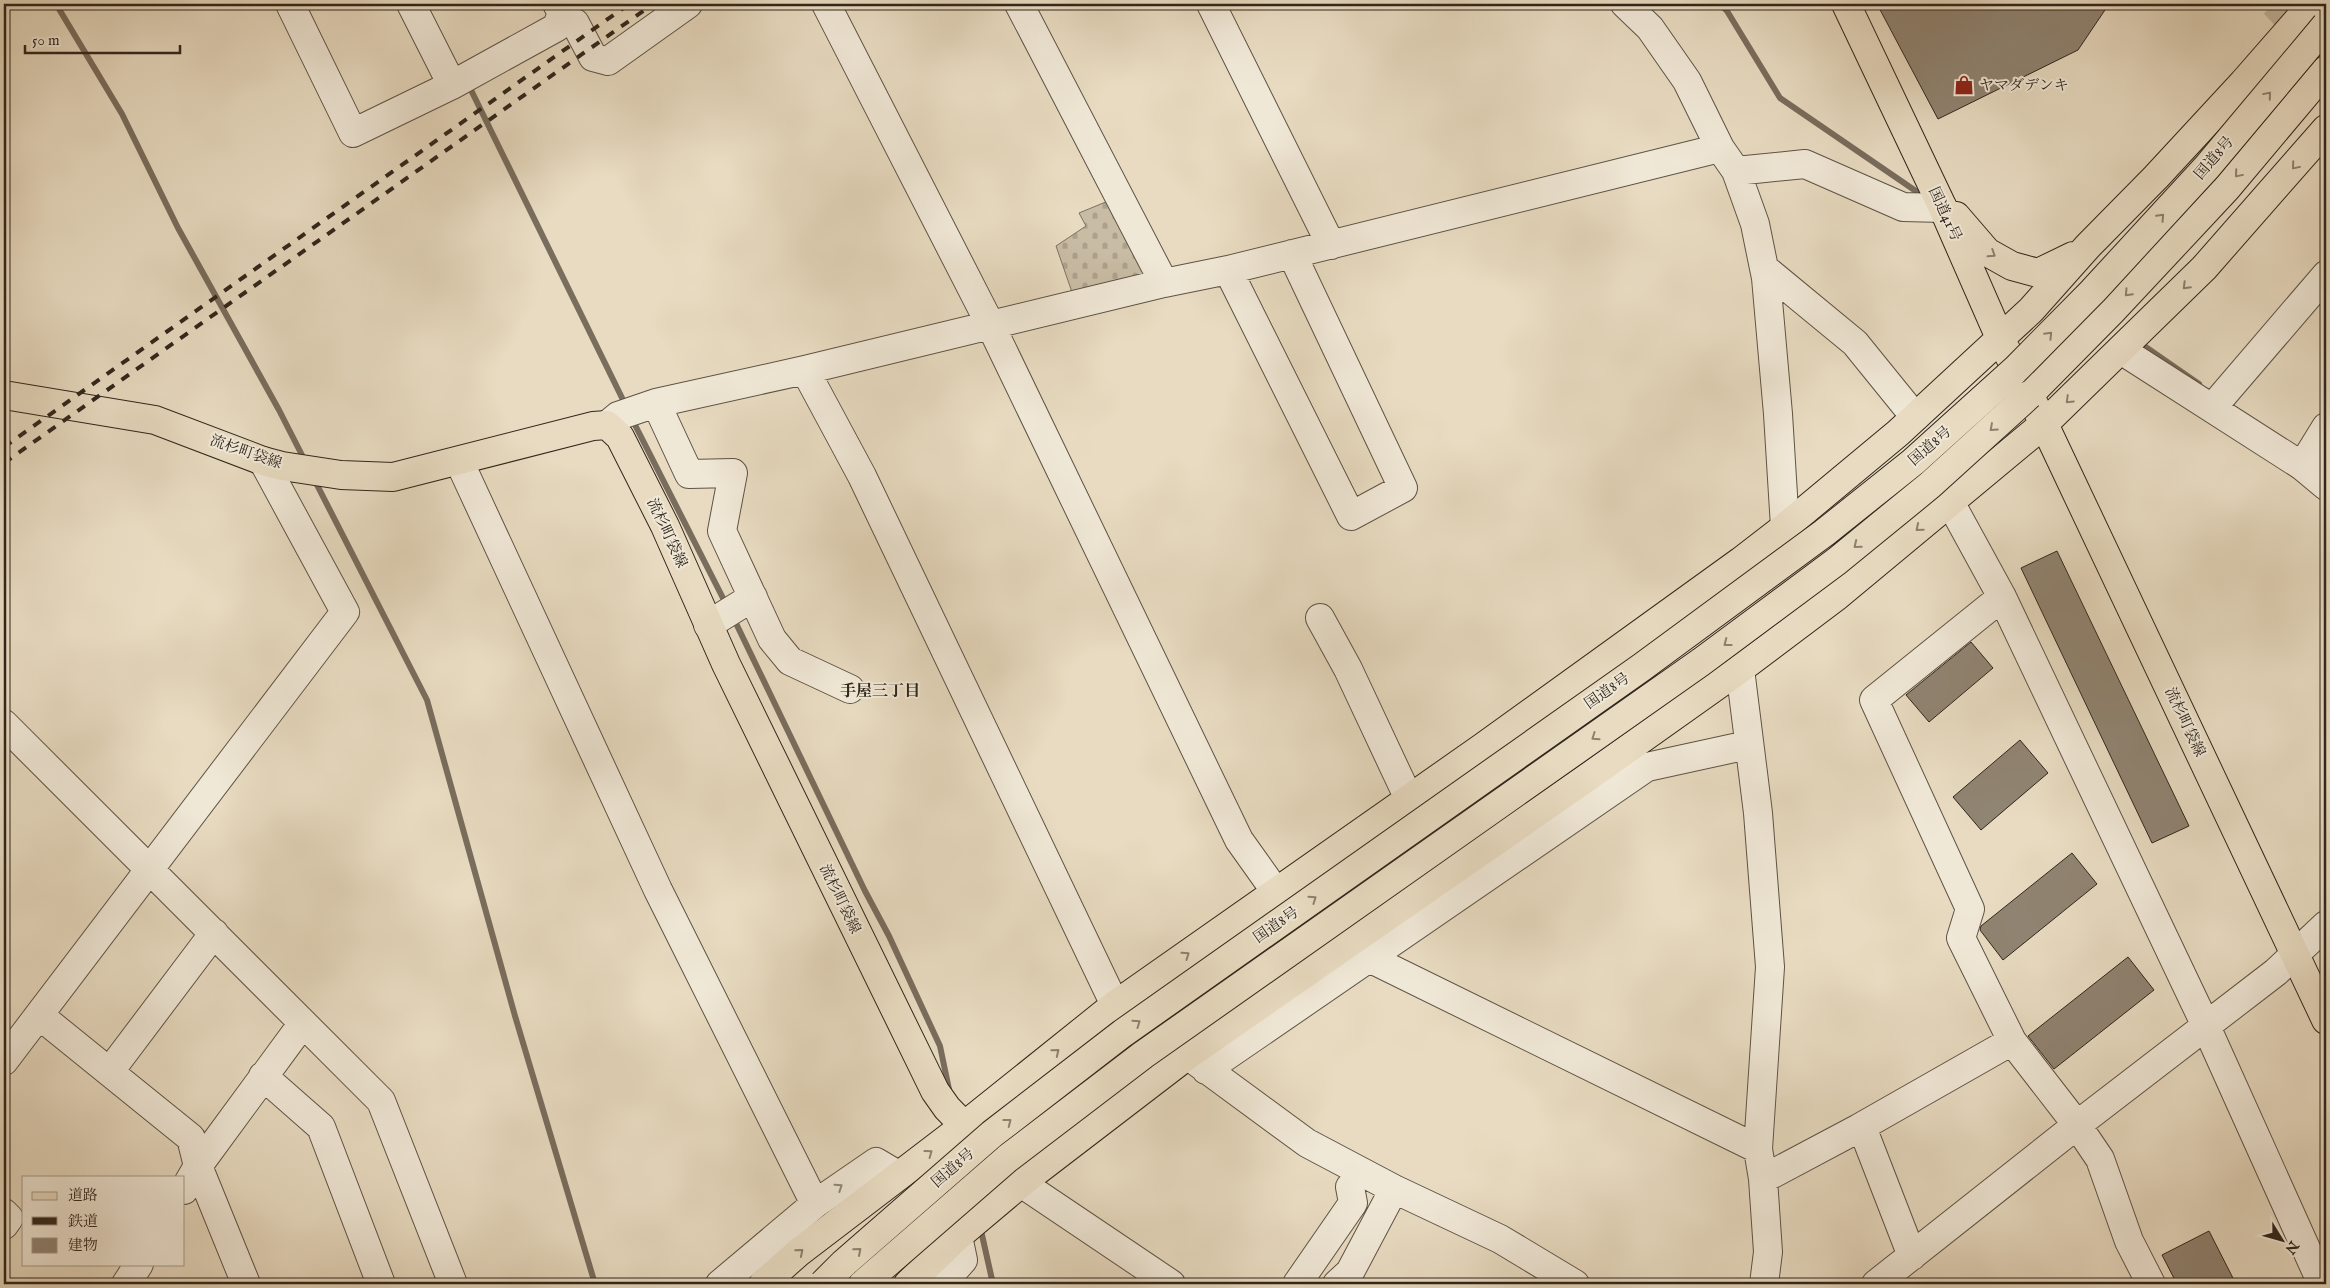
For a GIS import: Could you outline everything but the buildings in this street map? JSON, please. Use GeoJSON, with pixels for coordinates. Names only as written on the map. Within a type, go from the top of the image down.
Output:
{"type":"FeatureCollection","features":[{"type":"Feature","properties":{"kind":"main road","name":"国道41号"},"geometry":{"type":"LineString","coordinates":[[1846,4],[1939,200],[2000,338],[2044,424]]}},
{"type":"Feature","properties":{"kind":"main road"},"geometry":{"type":"LineString","coordinates":[[763,1284],[799,1252],[964,1126],[1115,1005],[1409,799],[1741,561],[1785,527],[1915,417],[2031,310],[2088,246],[2163,170],[2312,4]]}},
{"type":"Feature","properties":{"kind":"main road","name":"国道8号"},"geometry":{"type":"LineString","coordinates":[[823,1284],[844,1263],[992,1134],[1123,1033],[1650,662],[1824,533],[1913,462],[2015,370],[2092,291],[2207,167],[2326,25]]}},
{"type":"Feature","properties":{"kind":"main road","name":"国道8号"},"geometry":{"type":"LineString","coordinates":[[863,1284],[1008,1158],[1143,1055],[1701,662],[1837,561],[1930,485],[2029,395],[2111,312],[2226,189],[2326,70]]}},
{"type":"Feature","properties":{"kind":"main road"},"geometry":{"type":"LineString","coordinates":[[908,1284],[958,1236],[1021,1183],[1360,950],[1836,596],[2044,424],[2204,268],[2326,129]]}},
{"type":"Feature","properties":{"kind":"main road"},"geometry":{"type":"LineString","coordinates":[[1939,200],[1987,252],[2012,266],[2038,273],[2064,262],[2088,246]]}},
{"type":"Feature","properties":{"kind":"main road","name":"流杉町袋線"},"geometry":{"type":"LineString","coordinates":[[4,396],[155,420],[273,463],[341,475],[393,477],[593,426],[606,425],[620,437],[713,622],[934,1091],[964,1126],[1021,1183]]}},
{"type":"Feature","properties":{"kind":"main road","name":"流杉町袋線"},"geometry":{"type":"LineString","coordinates":[[2044,424],[2326,1020]]}},
{"type":"Feature","properties":{"kind":"street"},"geometry":{"type":"LineString","coordinates":[[290,4],[353,132],[452,85],[557,27],[559,11],[575,23],[594,57],[608,60],[688,4]]}},
{"type":"Feature","properties":{"kind":"street"},"geometry":{"type":"LineString","coordinates":[[411,4],[452,85]]}},
{"type":"Feature","properties":{"kind":"street"},"geometry":{"type":"LineString","coordinates":[[826,4],[990,324],[1239,840],[1276,892]]}},
{"type":"Feature","properties":{"kind":"street"},"geometry":{"type":"LineString","coordinates":[[1019,4],[1164,283]]}},
{"type":"Feature","properties":{"kind":"street"},"geometry":{"type":"LineString","coordinates":[[1211,4],[1331,245]]}},
{"type":"Feature","properties":{"kind":"street"},"geometry":{"type":"LineString","coordinates":[[1626,4],[1650,28],[1687,81],[1720,148],[1736,172],[1755,224],[1764,268],[1778,414],[1785,527]]}},
{"type":"Feature","properties":{"kind":"street"},"geometry":{"type":"LineString","coordinates":[[606,425],[618,416],[656,404],[1164,283],[1228,270],[1720,148]]}},
{"type":"Feature","properties":{"kind":"street"},"geometry":{"type":"LineString","coordinates":[[1736,172],[1805,164],[1903,207],[1939,200]]}},
{"type":"Feature","properties":{"kind":"street"},"geometry":{"type":"LineString","coordinates":[[1228,270],[1351,516],[1403,488],[1292,254]]}},
{"type":"Feature","properties":{"kind":"street"},"geometry":{"type":"LineString","coordinates":[[1764,268],[1854,343],[1915,417]]}},
{"type":"Feature","properties":{"kind":"street"},"geometry":{"type":"LineString","coordinates":[[2212,408],[2326,275]]}},
{"type":"Feature","properties":{"kind":"street"},"geometry":{"type":"LineString","coordinates":[[2121,350],[2302,466],[2326,486]]}},
{"type":"Feature","properties":{"kind":"street"},"geometry":{"type":"LineString","coordinates":[[804,370],[862,476],[1115,1005]]}},
{"type":"Feature","properties":{"kind":"street"},"geometry":{"type":"LineString","coordinates":[[656,404],[689,474],[733,474],[722,531],[747,600],[772,639],[790,661],[850,689]]}},
{"type":"Feature","properties":{"kind":"street"},"geometry":{"type":"LineString","coordinates":[[2302,466],[2326,427]]}},
{"type":"Feature","properties":{"kind":"street"},"geometry":{"type":"LineString","coordinates":[[459,461],[658,890],[815,1204]]}},
{"type":"Feature","properties":{"kind":"street"},"geometry":{"type":"LineString","coordinates":[[4,1061],[345,612],[273,463]]}},
{"type":"Feature","properties":{"kind":"street"},"geometry":{"type":"LineString","coordinates":[[1950,502],[2002,597],[2206,1024],[2322,1284]]}},
{"type":"Feature","properties":{"kind":"street"},"geometry":{"type":"LineString","coordinates":[[2002,597],[1874,700],[1970,909],[1961,938],[2012,1041],[2077,1125],[2100,1159],[2129,1241],[2151,1284]]}},
{"type":"Feature","properties":{"kind":"street"},"geometry":{"type":"LineString","coordinates":[[713,622],[747,600]]}},
{"type":"Feature","properties":{"kind":"street"},"geometry":{"type":"LineString","coordinates":[[1320,618],[1348,669],[1409,799]]}},
{"type":"Feature","properties":{"kind":"street"},"geometry":{"type":"LineString","coordinates":[[1740,669],[1764,881],[1770,967],[1758,1149],[1763,1179],[1768,1252],[1764,1284]]}},
{"type":"Feature","properties":{"kind":"street"},"geometry":{"type":"LineString","coordinates":[[4,724],[381,1101],[453,1284]]}},
{"type":"Feature","properties":{"kind":"street"},"geometry":{"type":"LineString","coordinates":[[1360,950],[1647,767],[1748,745]]}},
{"type":"Feature","properties":{"kind":"street"},"geometry":{"type":"LineString","coordinates":[[1876,1284],[2206,1024],[2276,972],[2326,925]]}},
{"type":"Feature","properties":{"kind":"street"},"geometry":{"type":"LineString","coordinates":[[110,1072],[214,933]]}},
{"type":"Feature","properties":{"kind":"street"},"geometry":{"type":"LineString","coordinates":[[1360,950],[1758,1149]]}},
{"type":"Feature","properties":{"kind":"street"},"geometry":{"type":"LineString","coordinates":[[39,1015],[192,1138],[198,1166],[246,1284]]}},
{"type":"Feature","properties":{"kind":"street"},"geometry":{"type":"LineString","coordinates":[[185,1188],[198,1166],[303,1023]]}},
{"type":"Feature","properties":{"kind":"street"},"geometry":{"type":"LineString","coordinates":[[1763,1179],[1862,1127],[2012,1041]]}},
{"type":"Feature","properties":{"kind":"street"},"geometry":{"type":"LineString","coordinates":[[1197,1063],[1307,1143],[1394,1189],[1500,1240],[1575,1284]]}},
{"type":"Feature","properties":{"kind":"street"},"geometry":{"type":"LineString","coordinates":[[263,1076],[321,1127],[381,1284]]}},
{"type":"Feature","properties":{"kind":"street"},"geometry":{"type":"LineString","coordinates":[[1862,1127],[1912,1256]]}},
{"type":"Feature","properties":{"kind":"street"},"geometry":{"type":"LineString","coordinates":[[720,1284],[815,1204],[876,1162],[898,1175]]}},
{"type":"Feature","properties":{"kind":"street"},"geometry":{"type":"LineString","coordinates":[[1021,1183],[1171,1284]]}},
{"type":"Feature","properties":{"kind":"street"},"geometry":{"type":"LineString","coordinates":[[1297,1284],[1352,1203],[1350,1187]]}},
{"type":"Feature","properties":{"kind":"street"},"geometry":{"type":"LineString","coordinates":[[1337,1284],[1350,1272],[1394,1189]]}},
{"type":"Feature","properties":{"kind":"street"},"geometry":{"type":"LineString","coordinates":[[4,1213],[9,1218],[4,1224]]}},
{"type":"Feature","properties":{"kind":"street"},"geometry":{"type":"LineString","coordinates":[[942,1284],[963,1260],[958,1236]]}},
{"type":"Feature","properties":{"kind":"street"},"geometry":{"type":"LineString","coordinates":[[126,1284],[138,1266]]}},
{"type":"Feature","properties":{"kind":"green space"},"geometry":{"type":"Polygon","coordinates":[[[1113,199],[1150,265],[1143,279],[1073,295],[1056,246],[1086,226],[1079,213],[1113,199]]]}},
{"type":"Feature","properties":{"kind":"waterway"},"geometry":{"type":"LineString","coordinates":[[56,4],[122,114],[178,228],[279,410],[305,461]]}},
{"type":"Feature","properties":{"kind":"waterway"},"geometry":{"type":"LineString","coordinates":[[1720,4],[1727,11],[1780,98],[1926,198]]}},
{"type":"Feature","properties":{"kind":"waterway"},"geometry":{"type":"LineString","coordinates":[[471,90],[626,406]]}},
{"type":"Feature","properties":{"kind":"waterway"},"geometry":{"type":"LineString","coordinates":[[2137,341],[2199,384]]}},
{"type":"Feature","properties":{"kind":"waterway"},"geometry":{"type":"LineString","coordinates":[[632,419],[727,606]]}},
{"type":"Feature","properties":{"kind":"waterway"},"geometry":{"type":"LineString","coordinates":[[314,479],[427,700],[515,1016],[595,1284]]}},
{"type":"Feature","properties":{"kind":"waterway"},"geometry":{"type":"LineString","coordinates":[[733,617],[865,891],[889,936],[940,1046],[950,1094]]}},
{"type":"Feature","properties":{"kind":"waterway"},"geometry":{"type":"LineString","coordinates":[[980,1226],[993,1284]]}},
{"type":"Feature","properties":{"kind":"tunnel"},"geometry":{"type":"LineString","coordinates":[[2274,4],[2326,60]]}},
{"type":"Feature","properties":{"kind":"railway"},"geometry":{"type":"LineString","coordinates":[[4,447],[629,4]]}},
{"type":"Feature","properties":{"kind":"railway"},"geometry":{"type":"LineString","coordinates":[[4,463],[653,4]]}},
{"type":"Feature","properties":{"kind":"place","name":"ヤマダデンキ"},"geometry":{"type":"Point","coordinates":[1964,85]}},
{"type":"Feature","properties":{"kind":"district","name":"手屋三丁目"},"geometry":{"type":"Point","coordinates":[880,692]}}]}
